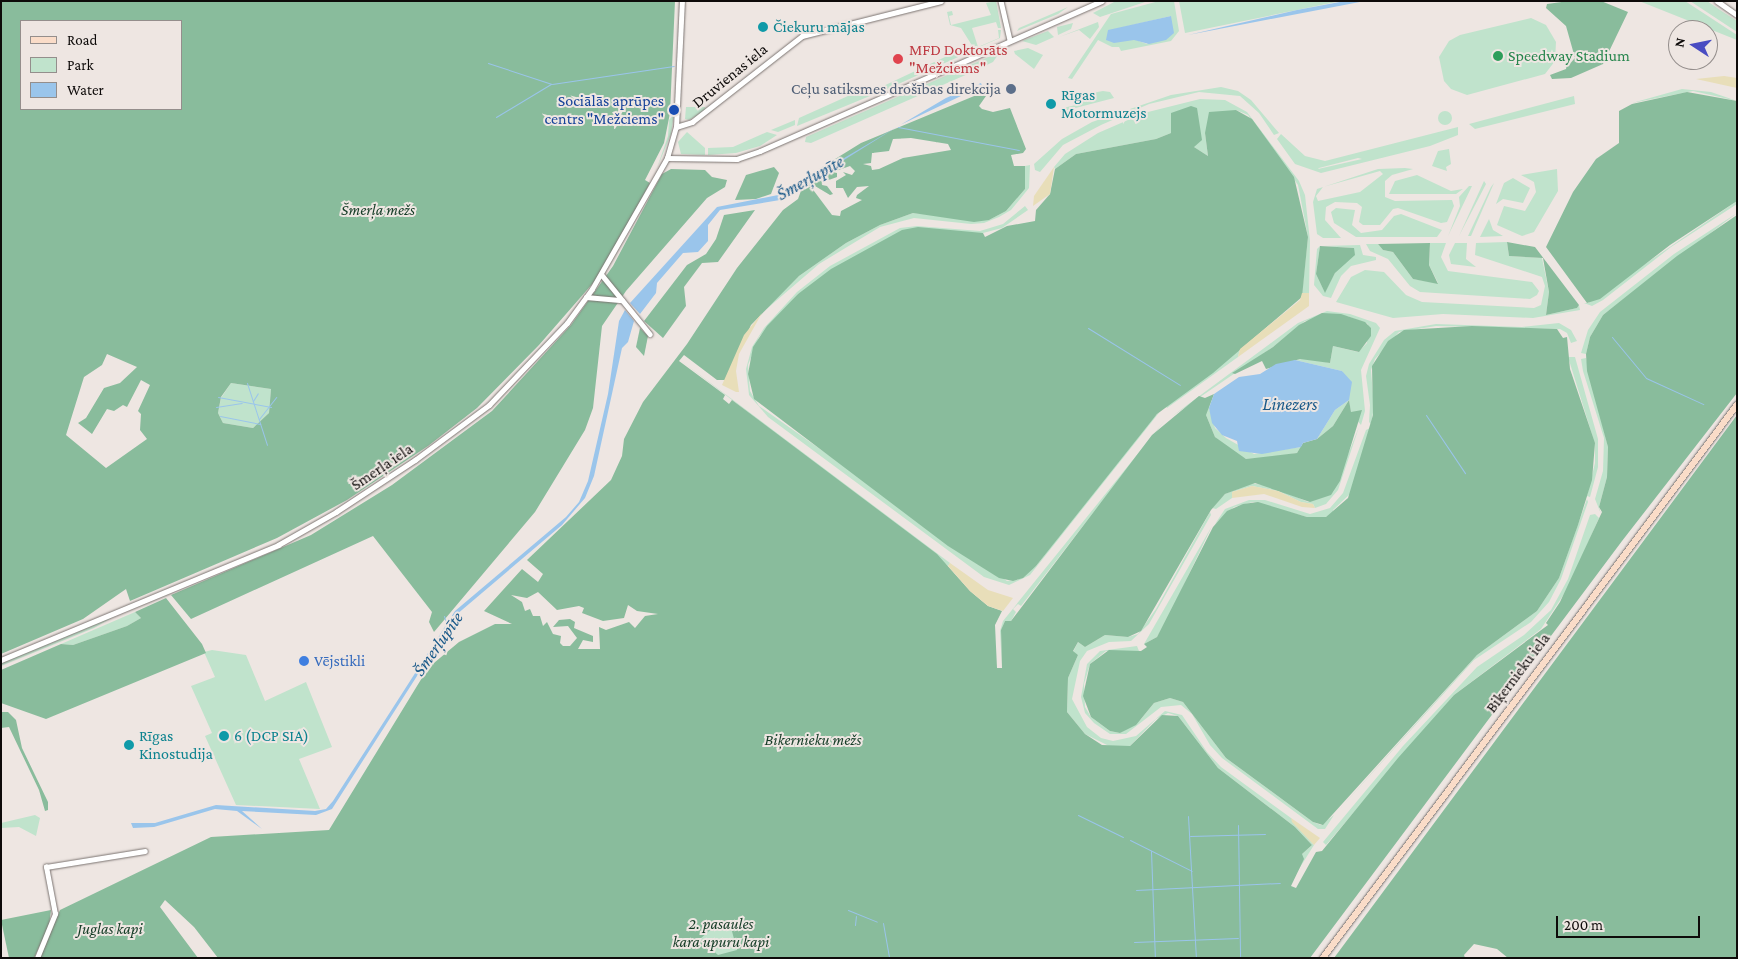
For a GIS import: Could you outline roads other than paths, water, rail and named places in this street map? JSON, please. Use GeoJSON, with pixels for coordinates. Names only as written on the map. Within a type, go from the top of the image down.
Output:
{"type":"FeatureCollection","features":[{"type":"Feature","properties":{"kind":"main road","name":"Biķernieku iela"},"geometry":{"type":"LineString","coordinates":[[1323,958],[1737,405]]}},
{"type":"Feature","properties":{"kind":"street","name":"Šmerļa iela"},"geometry":{"type":"LineString","coordinates":[[1,660],[278,545],[336,512],[415,460],[489,405],[542,351],[602,275],[667,158],[676,127],[682,1]]}},
{"type":"Feature","properties":{"kind":"street","name":"Druvienas iela"},"geometry":{"type":"LineString","coordinates":[[676,127],[692,122],[802,36],[941,1]]}},
{"type":"Feature","properties":{"kind":"street"},"geometry":{"type":"LineString","coordinates":[[1001,1],[1010,40]]}},
{"type":"Feature","properties":{"kind":"street"},"geometry":{"type":"LineString","coordinates":[[667,158],[737,159],[760,152],[1101,1]]}},
{"type":"Feature","properties":{"kind":"street"},"geometry":{"type":"LineString","coordinates":[[1717,1],[1737,15]]}},
{"type":"Feature","properties":{"kind":"street"},"geometry":{"type":"LineString","coordinates":[[602,275],[650,334]]}},
{"type":"Feature","properties":{"kind":"street"},"geometry":{"type":"LineString","coordinates":[[586,297],[622,300]]}},
{"type":"Feature","properties":{"kind":"street"},"geometry":{"type":"LineString","coordinates":[[37,958],[55,914],[46,866],[144,851]]}},
{"type":"Feature","properties":{"kind":"water"},"geometry":{"type":"Polygon","coordinates":[[[1345,1],[1365,1],[1188,35],[1297,10],[1345,1]]]}},
{"type":"Feature","properties":{"kind":"water"},"geometry":{"type":"Polygon","coordinates":[[[1171,16],[1174,33],[1166,40],[1149,44],[1134,40],[1114,43],[1106,40],[1108,30],[1171,16]]]}},
{"type":"Feature","properties":{"kind":"water"},"geometry":{"type":"Polygon","coordinates":[[[981,83],[982,86],[901,125],[946,98],[981,83]]]}},
{"type":"Feature","properties":{"kind":"water"},"geometry":{"type":"Polygon","coordinates":[[[897,127],[780,200],[720,210],[708,225],[708,241],[698,252],[683,253],[657,283],[656,293],[640,314],[630,303],[717,207],[783,194],[897,127]]]}},
{"type":"Feature","properties":{"kind":"water"},"geometry":{"type":"Polygon","coordinates":[[[625,310],[634,321],[628,342],[622,348],[594,476],[585,498],[562,525],[456,615],[332,809],[316,815],[242,811],[262,829],[237,811],[215,809],[154,827],[133,828],[131,823],[155,823],[216,805],[315,811],[326,809],[455,611],[566,517],[579,502],[588,481],[608,394],[619,321],[625,310]]]}},
{"type":"Feature","properties":{"kind":"water","name":"Linezers"},"geometry":{"type":"Polygon","coordinates":[[[1295,360],[1342,371],[1352,382],[1349,400],[1335,410],[1317,439],[1303,443],[1301,447],[1262,454],[1239,451],[1237,441],[1222,435],[1212,423],[1209,408],[1214,394],[1239,377],[1260,374],[1276,364],[1295,360]]]}},
{"type":"Feature","properties":{"kind":"waterway"},"geometry":{"type":"LineString","coordinates":[[488,63],[552,84],[674,66]]}},
{"type":"Feature","properties":{"kind":"waterway"},"geometry":{"type":"LineString","coordinates":[[496,117],[551,84]]}},
{"type":"Feature","properties":{"kind":"waterway"},"geometry":{"type":"LineString","coordinates":[[898,127],[1019,150]]}},
{"type":"Feature","properties":{"kind":"waterway"},"geometry":{"type":"LineString","coordinates":[[1088,328],[1180,385]]}},
{"type":"Feature","properties":{"kind":"waterway"},"geometry":{"type":"LineString","coordinates":[[1612,337],[1646,378],[1703,404]]}},
{"type":"Feature","properties":{"kind":"waterway"},"geometry":{"type":"LineString","coordinates":[[247,383],[267,445]]}},
{"type":"Feature","properties":{"kind":"waterway"},"geometry":{"type":"LineString","coordinates":[[253,401],[258,393]]}},
{"type":"Feature","properties":{"kind":"waterway"},"geometry":{"type":"LineString","coordinates":[[218,397],[271,407]]}},
{"type":"Feature","properties":{"kind":"waterway"},"geometry":{"type":"LineString","coordinates":[[259,419],[276,397]]}},
{"type":"Feature","properties":{"kind":"waterway"},"geometry":{"type":"LineString","coordinates":[[216,407],[242,403]]}},
{"type":"Feature","properties":{"kind":"waterway"},"geometry":{"type":"LineString","coordinates":[[1426,415],[1465,473]]}},
{"type":"Feature","properties":{"kind":"waterway"},"geometry":{"type":"LineString","coordinates":[[220,416],[260,424]]}},
{"type":"Feature","properties":{"kind":"waterway","name":"Šmerļupīte"},"geometry":{"type":"LineString","coordinates":[[444,616],[446,622]]}},
{"type":"Feature","properties":{"kind":"waterway"},"geometry":{"type":"LineString","coordinates":[[1078,815],[1123,837]]}},
{"type":"Feature","properties":{"kind":"waterway"},"geometry":{"type":"LineString","coordinates":[[1188,816],[1196,958]]}},
{"type":"Feature","properties":{"kind":"waterway"},"geometry":{"type":"LineString","coordinates":[[1238,825],[1240,958]]}},
{"type":"Feature","properties":{"kind":"waterway"},"geometry":{"type":"LineString","coordinates":[[1190,836],[1265,834]]}},
{"type":"Feature","properties":{"kind":"waterway"},"geometry":{"type":"LineString","coordinates":[[1130,840],[1192,871]]}},
{"type":"Feature","properties":{"kind":"waterway"},"geometry":{"type":"LineString","coordinates":[[1151,851],[1155,958]]}},
{"type":"Feature","properties":{"kind":"waterway"},"geometry":{"type":"LineString","coordinates":[[1136,890],[1280,883]]}},
{"type":"Feature","properties":{"kind":"waterway"},"geometry":{"type":"LineString","coordinates":[[848,910],[877,922]]}},
{"type":"Feature","properties":{"kind":"waterway"},"geometry":{"type":"LineString","coordinates":[[855,925],[856,916]]}},
{"type":"Feature","properties":{"kind":"waterway"},"geometry":{"type":"LineString","coordinates":[[883,923],[889,958]]}},
{"type":"Feature","properties":{"kind":"waterway"},"geometry":{"type":"LineString","coordinates":[[1134,942],[1238,938]]}},
{"type":"Feature","properties":{"kind":"place","name":"Čiekuru mājas"},"geometry":{"type":"Point","coordinates":[763,27]}},
{"type":"Feature","properties":{"kind":"place","name":"Speedway Stadium"},"geometry":{"type":"Point","coordinates":[1498,56]}},
{"type":"Feature","properties":{"kind":"place","name":"MFD Doktorāts \"Mežciems\""},"geometry":{"type":"Point","coordinates":[898,59]}},
{"type":"Feature","properties":{"kind":"place","name":"Ceļu satiksmes drošības direkcija"},"geometry":{"type":"Point","coordinates":[1011,89]}},
{"type":"Feature","properties":{"kind":"place","name":"Rīgas Motormuzejs"},"geometry":{"type":"Point","coordinates":[1051,104]}},
{"type":"Feature","properties":{"kind":"place","name":"Sociālās aprūpes centrs \"Mežciems\""},"geometry":{"type":"Point","coordinates":[674,110]}},
{"type":"Feature","properties":{"kind":"place","name":"Vējstikli"},"geometry":{"type":"Point","coordinates":[304,661]}},
{"type":"Feature","properties":{"kind":"place","name":"6 (DCP SIA)"},"geometry":{"type":"Point","coordinates":[224,736]}},
{"type":"Feature","properties":{"kind":"place","name":"Rīgas Kinostudija"},"geometry":{"type":"Point","coordinates":[129,745]}},
{"type":"Feature","properties":{"kind":"park label","name":"Šmerļa mežs"},"geometry":{"type":"Point","coordinates":[378,210]}},
{"type":"Feature","properties":{"kind":"park label","name":"Biķernieku mežs"},"geometry":{"type":"Point","coordinates":[813,740]}},
{"type":"Feature","properties":{"kind":"park label","name":"Juglas kapi"},"geometry":{"type":"Point","coordinates":[110,929]}},
{"type":"Feature","properties":{"kind":"park label","name":"2. pasaules kara upuru kapi"},"geometry":{"type":"Point","coordinates":[721,933]}}]}
